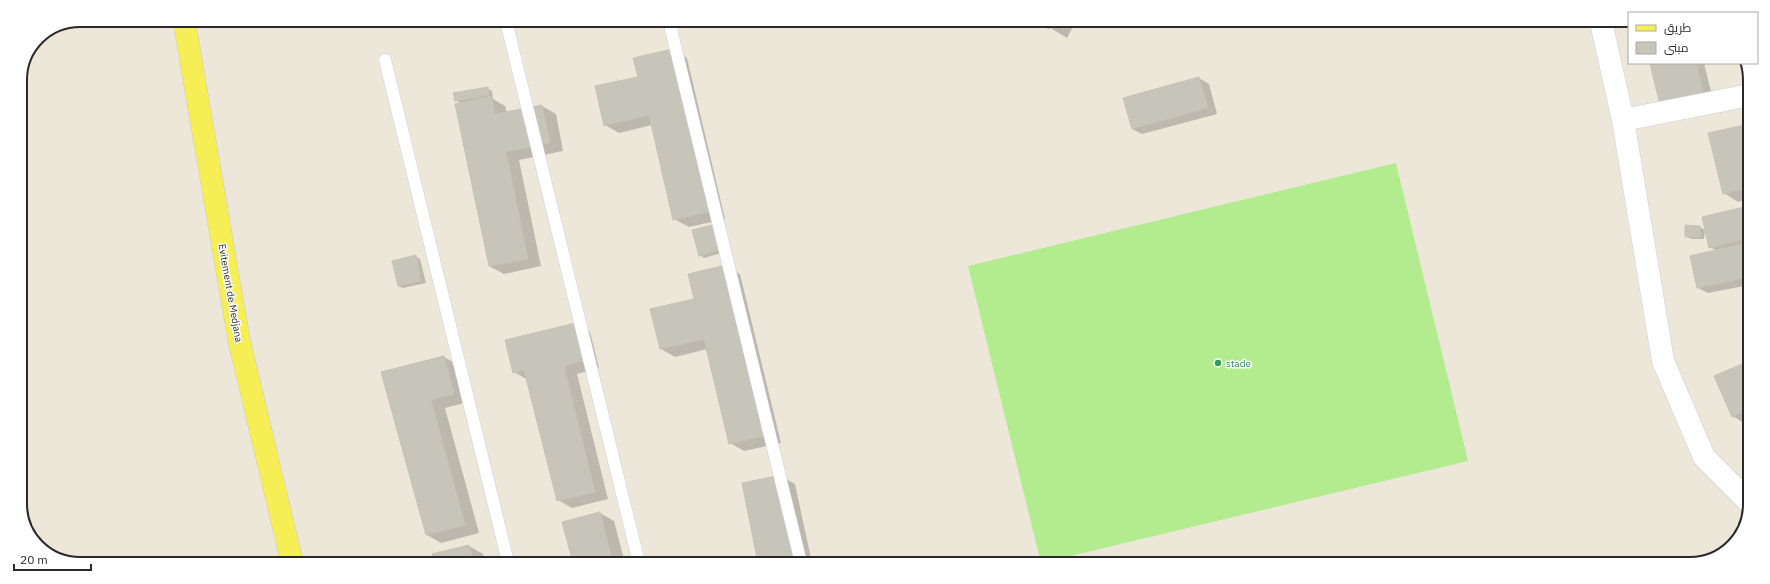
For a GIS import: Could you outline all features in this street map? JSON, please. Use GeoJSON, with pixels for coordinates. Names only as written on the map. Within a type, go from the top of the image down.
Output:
{"type":"FeatureCollection","features":[{"type":"Feature","properties":{"kind":"main road","name":"Evitement de Medjana"},"geometry":{"type":"LineString","coordinates":[[185,27],[239,340],[291,557]]}},
{"type":"Feature","properties":{"kind":"street"},"geometry":{"type":"LineString","coordinates":[[1602,27],[1623,120],[1663,361],[1704,457],[1743,496]]}},
{"type":"Feature","properties":{"kind":"street"},"geometry":{"type":"LineString","coordinates":[[1623,120],[1743,96]]}},
{"type":"Feature","properties":{"kind":"lane"},"geometry":{"type":"LineString","coordinates":[[507,27],[638,557]]}},
{"type":"Feature","properties":{"kind":"lane"},"geometry":{"type":"LineString","coordinates":[[670,27],[800,557]]}},
{"type":"Feature","properties":{"kind":"lane"},"geometry":{"type":"LineString","coordinates":[[385,60],[507,557]]}},
{"type":"Feature","properties":{"kind":"green space","name":"stade"},"geometry":{"type":"Polygon","coordinates":[[[1396,163],[1468,461],[1066,557],[1040,557],[968,266],[1396,163]]]}},
{"type":"Feature","properties":{"kind":"building"},"geometry":{"type":"Polygon","coordinates":[[[673,49],[711,211],[673,220],[649,115],[604,126],[595,86],[638,77],[633,58],[673,49]]]}},
{"type":"Feature","properties":{"kind":"building"},"geometry":{"type":"Polygon","coordinates":[[[1650,64],[1696,64],[1705,98],[1661,109],[1650,64]]]}},
{"type":"Feature","properties":{"kind":"building"},"geometry":{"type":"Polygon","coordinates":[[[1199,77],[1208,108],[1132,129],[1123,98],[1199,77]]]}},
{"type":"Feature","properties":{"kind":"building"},"geometry":{"type":"Polygon","coordinates":[[[488,87],[489,95],[455,101],[453,93],[488,87]]]}},
{"type":"Feature","properties":{"kind":"building"},"geometry":{"type":"Polygon","coordinates":[[[491,96],[495,114],[542,105],[550,143],[506,152],[528,259],[489,266],[455,104],[491,96]]]}},
{"type":"Feature","properties":{"kind":"building"},"geometry":{"type":"Polygon","coordinates":[[[1743,125],[1743,189],[1723,194],[1708,133],[1743,125]]]}},
{"type":"Feature","properties":{"kind":"building"},"geometry":{"type":"Polygon","coordinates":[[[1743,207],[1743,240],[1709,248],[1702,217],[1743,207]]]}},
{"type":"Feature","properties":{"kind":"building"},"geometry":{"type":"Polygon","coordinates":[[[717,224],[723,249],[699,256],[692,230],[717,224]]]}},
{"type":"Feature","properties":{"kind":"building"},"geometry":{"type":"Polygon","coordinates":[[[1685,225],[1700,226],[1700,237],[1685,237],[1685,225]]]}},
{"type":"Feature","properties":{"kind":"building"},"geometry":{"type":"Polygon","coordinates":[[[1743,243],[1743,278],[1697,288],[1690,256],[1743,243]]]}},
{"type":"Feature","properties":{"kind":"building"},"geometry":{"type":"Polygon","coordinates":[[[416,255],[421,281],[398,286],[392,261],[416,255]]]}},
{"type":"Feature","properties":{"kind":"building"},"geometry":{"type":"Polygon","coordinates":[[[726,265],[768,435],[729,444],[704,339],[660,349],[650,309],[694,299],[688,274],[726,265]]]}},
{"type":"Feature","properties":{"kind":"building"},"geometry":{"type":"Polygon","coordinates":[[[576,323],[586,360],[564,366],[595,492],[557,501],[524,370],[513,373],[505,340],[576,323]]]}},
{"type":"Feature","properties":{"kind":"building"},"geometry":{"type":"Polygon","coordinates":[[[444,356],[454,394],[431,400],[465,525],[426,535],[381,372],[444,356]]]}},
{"type":"Feature","properties":{"kind":"building"},"geometry":{"type":"Polygon","coordinates":[[[1743,364],[1743,412],[1732,417],[1714,376],[1743,364]]]}},
{"type":"Feature","properties":{"kind":"building"},"geometry":{"type":"Polygon","coordinates":[[[781,475],[798,557],[757,557],[742,483],[781,475]]]}},
{"type":"Feature","properties":{"kind":"building"},"geometry":{"type":"Polygon","coordinates":[[[600,512],[611,557],[571,557],[562,522],[600,512]]]}},
{"type":"Feature","properties":{"kind":"building"},"geometry":{"type":"Polygon","coordinates":[[[469,545],[473,557],[433,557],[432,554],[469,545]]]}},
{"type":"Feature","properties":{"kind":"place","name":"stade"},"geometry":{"type":"Point","coordinates":[1218,363]}}]}
